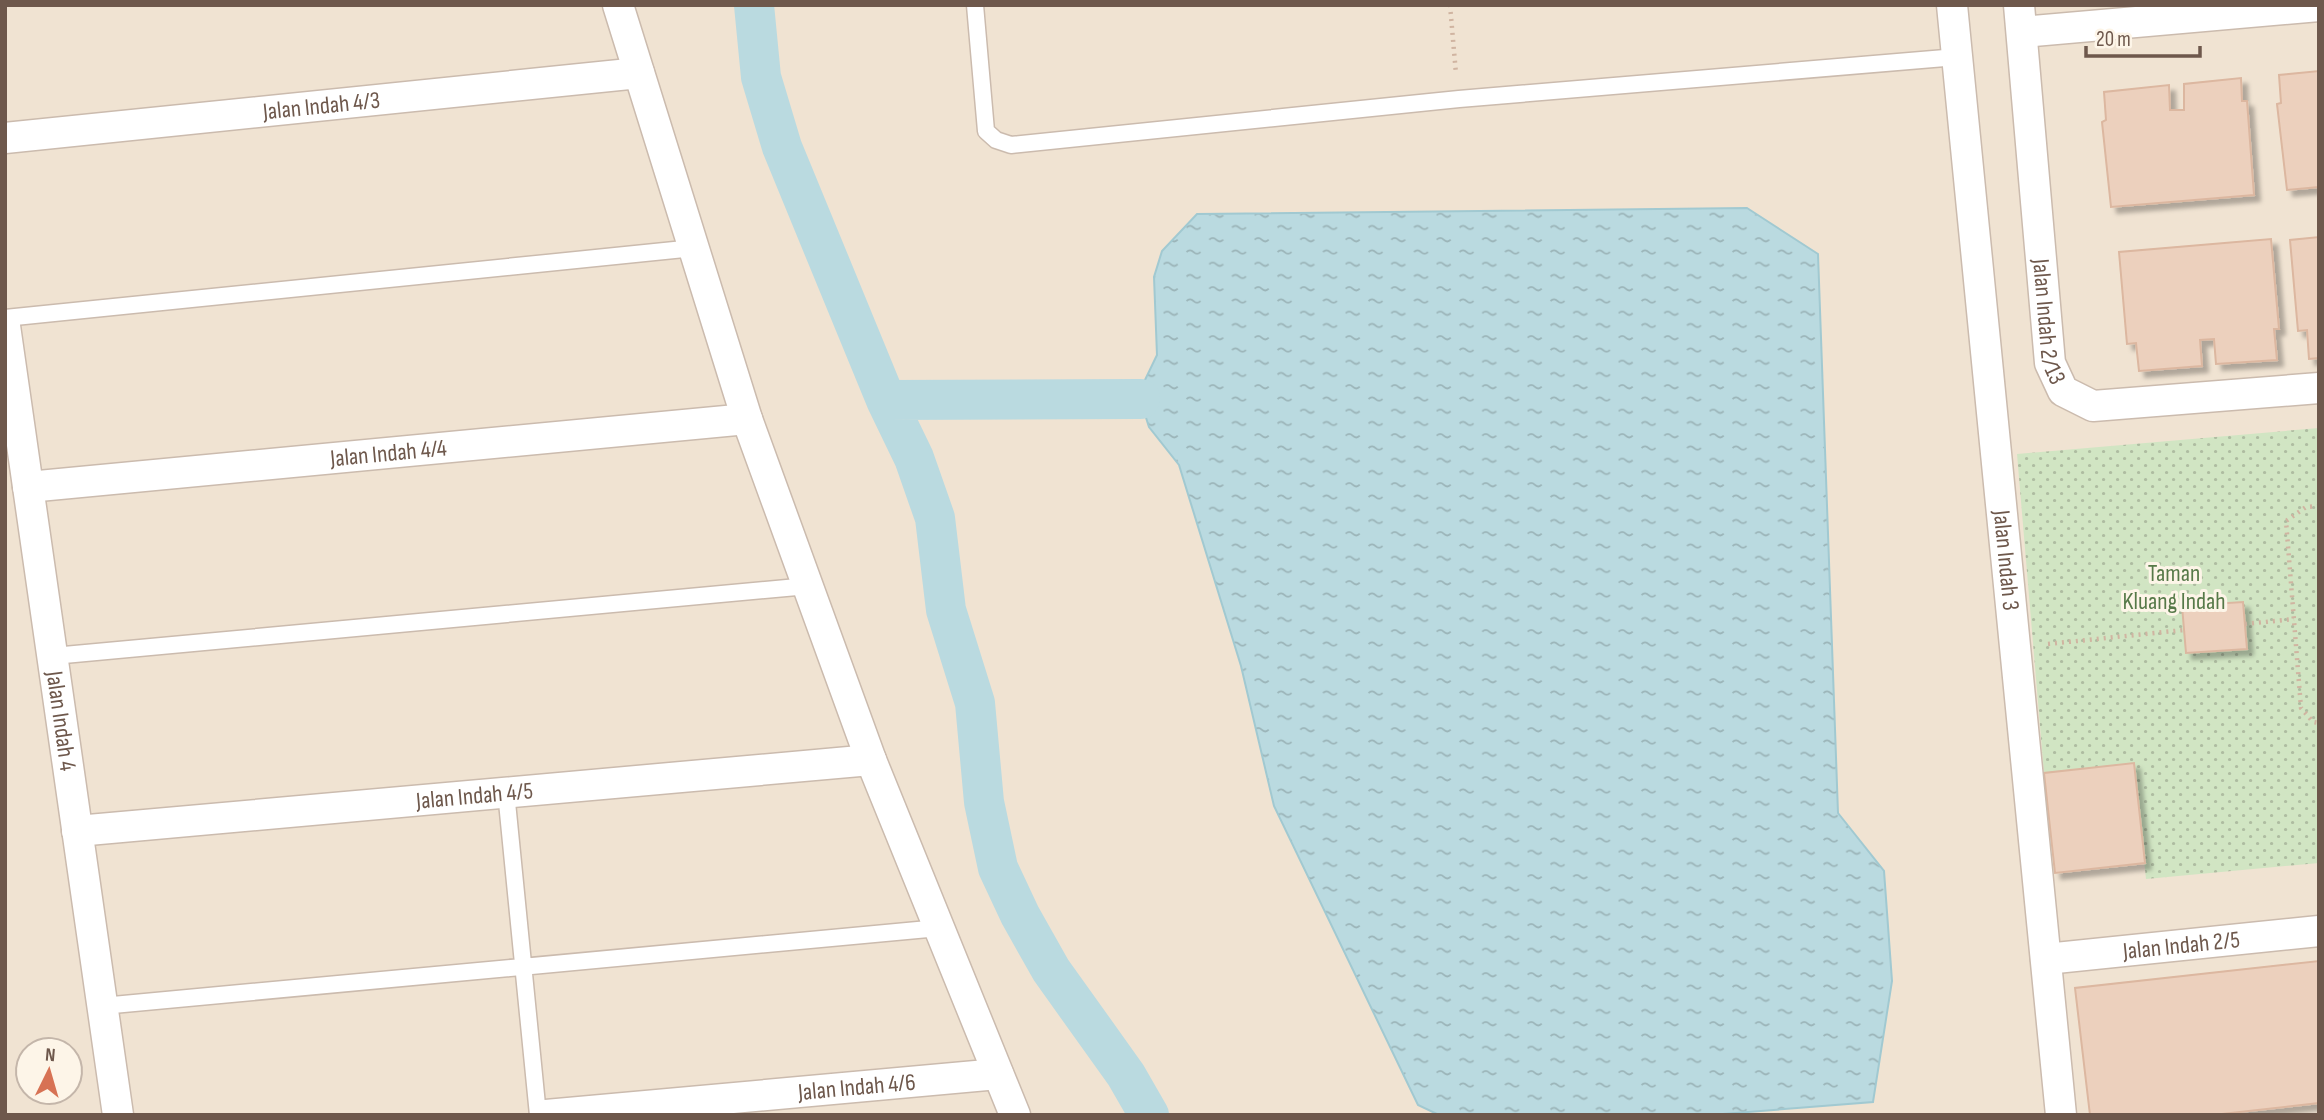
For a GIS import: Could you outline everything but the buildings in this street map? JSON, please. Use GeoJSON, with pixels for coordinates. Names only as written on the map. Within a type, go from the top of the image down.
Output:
{"type":"FeatureCollection","features":[{"type":"Feature","properties":{"kind":"street"},"geometry":{"type":"LineString","coordinates":[[618,5],[747,419],[872,760],[1015,1115]]}},
{"type":"Feature","properties":{"kind":"street","name":"Jalan Indah 3"},"geometry":{"type":"LineString","coordinates":[[1952,5],[2062,1115]]}},
{"type":"Feature","properties":{"kind":"street"},"geometry":{"type":"LineString","coordinates":[[2020,19],[2319,6]]}},
{"type":"Feature","properties":{"kind":"street","name":"Jalan Indah 2/13"},"geometry":{"type":"LineString","coordinates":[[2020,19],[2050,363],[2063,391],[2093,406],[2319,388]]}},
{"type":"Feature","properties":{"kind":"street","name":"Jalan Indah 4/3"},"geometry":{"type":"LineString","coordinates":[[5,138],[639,73]]}},
{"type":"Feature","properties":{"kind":"street","name":"Jalan Indah 4"},"geometry":{"type":"LineString","coordinates":[[5,326],[118,1115]]}},
{"type":"Feature","properties":{"kind":"street","name":"Jalan Indah 4/4"},"geometry":{"type":"LineString","coordinates":[[28,487],[747,419]]}},
{"type":"Feature","properties":{"kind":"street","name":"Jalan Indah 4/5"},"geometry":{"type":"LineString","coordinates":[[77,831],[872,760]]}},
{"type":"Feature","properties":{"kind":"street","name":"Jalan Indah 2/5"},"geometry":{"type":"LineString","coordinates":[[2046,960],[2319,931]]}},
{"type":"Feature","properties":{"kind":"street","name":"Jalan Indah 4/6"},"geometry":{"type":"LineString","coordinates":[[546,1115],[998,1074]]}},
{"type":"Feature","properties":{"kind":"lane"},"geometry":{"type":"LineString","coordinates":[[975,5],[986,131],[996,140],[1011,145],[1459,99],[1957,57]]}},
{"type":"Feature","properties":{"kind":"lane"},"geometry":{"type":"LineString","coordinates":[[5,318],[694,248]]}},
{"type":"Feature","properties":{"kind":"lane"},"geometry":{"type":"LineString","coordinates":[[53,656],[808,586]]}},
{"type":"Feature","properties":{"kind":"lane"},"geometry":{"type":"LineString","coordinates":[[506,792],[538,1115]]}},
{"type":"Feature","properties":{"kind":"lane"},"geometry":{"type":"LineString","coordinates":[[102,1006],[939,928]]}},
{"type":"Feature","properties":{"kind":"path"},"geometry":{"type":"LineString","coordinates":[[1450,5],[1459,99]]}},
{"type":"Feature","properties":{"kind":"path"},"geometry":{"type":"LineString","coordinates":[[2319,506],[2306,507],[2286,521],[2301,708],[2313,722],[2319,723]]}},
{"type":"Feature","properties":{"kind":"path"},"geometry":{"type":"LineString","coordinates":[[2245,624],[2294,619]]}},
{"type":"Feature","properties":{"kind":"path"},"geometry":{"type":"LineString","coordinates":[[2015,647],[2184,630]]}},
{"type":"Feature","properties":{"kind":"shaded area"},"geometry":{"type":"Polygon","coordinates":[[[5,5],[2319,5],[2319,1115],[5,1115],[5,5]]]}},
{"type":"Feature","properties":{"kind":"green space","name":"Taman Kluang Indah"},"geometry":{"type":"Polygon","coordinates":[[[2319,428],[2319,863],[2146,879],[2134,763],[2044,773],[2017,454],[2319,428]]]}},
{"type":"Feature","properties":{"kind":"water"},"geometry":{"type":"Polygon","coordinates":[[[1747,208],[1818,254],[1838,813],[1884,871],[1892,981],[1873,1102],[1710,1115],[1439,1115],[1418,1105],[1274,806],[1241,666],[1179,465],[1149,427],[1140,399],[1143,384],[1157,355],[1154,277],[1162,251],[1197,214],[1747,208]]]}},
{"type":"Feature","properties":{"kind":"waterway"},"geometry":{"type":"LineString","coordinates":[[754,5],[761,77],[782,147],[886,400],[914,458],[935,518],[946,610],[975,703],[984,802],[998,868],[1020,915],[1051,970],[1126,1075],[1149,1115]]}},
{"type":"Feature","properties":{"kind":"waterway"},"geometry":{"type":"LineString","coordinates":[[886,400],[1140,399]]}}]}
